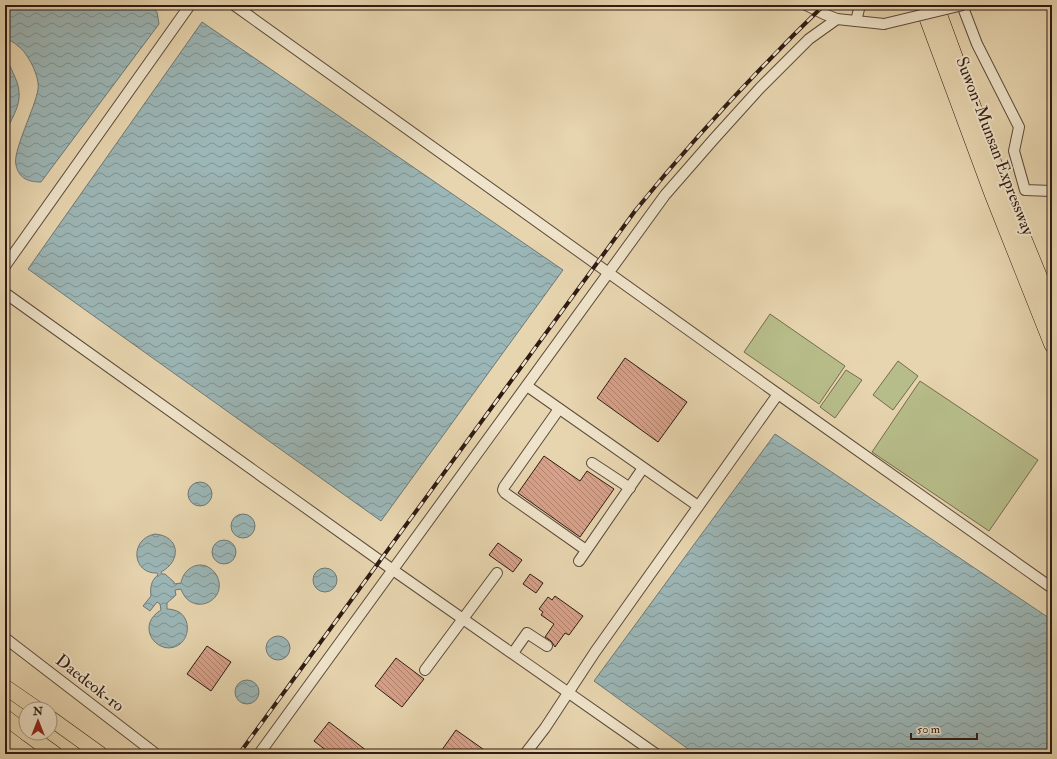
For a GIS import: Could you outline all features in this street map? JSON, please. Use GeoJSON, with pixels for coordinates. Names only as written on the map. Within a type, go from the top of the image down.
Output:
{"type":"FeatureCollection","features":[{"type":"Feature","properties":{"kind":"highway","name":"Suwon-Munsan Expressway"},"geometry":{"type":"LineString","coordinates":[[922,5],[990,187],[1052,346]]}},
{"type":"Feature","properties":{"kind":"highway","name":"Suwon-Munsan Expressway"},"geometry":{"type":"LineString","coordinates":[[936,5],[1004,190],[1052,307]]}},
{"type":"Feature","properties":{"kind":"highway"},"geometry":{"type":"LineString","coordinates":[[5,678],[28,701]]}},
{"type":"Feature","properties":{"kind":"highway"},"geometry":{"type":"LineString","coordinates":[[5,687],[25,701]]}},
{"type":"Feature","properties":{"kind":"highway"},"geometry":{"type":"LineString","coordinates":[[5,717],[18,727]]}},
{"type":"Feature","properties":{"kind":"highway"},"geometry":{"type":"LineString","coordinates":[[58,724],[100,754]]}},
{"type":"Feature","properties":{"kind":"highway"},"geometry":{"type":"LineString","coordinates":[[37,741],[55,754]]}},
{"type":"Feature","properties":{"kind":"street"},"geometry":{"type":"LineString","coordinates":[[5,266],[190,5]]}},
{"type":"Feature","properties":{"kind":"street"},"geometry":{"type":"LineString","coordinates":[[234,5],[1052,588]]}},
{"type":"Feature","properties":{"kind":"street"},"geometry":{"type":"LineString","coordinates":[[806,5],[838,19],[884,24],[962,5],[977,44],[1019,127],[1014,151],[1025,190],[1052,191]]}},
{"type":"Feature","properties":{"kind":"street"},"geometry":{"type":"LineString","coordinates":[[856,21],[860,5]]}},
{"type":"Feature","properties":{"kind":"street"},"geometry":{"type":"LineString","coordinates":[[259,754],[665,195],[713,140],[809,39],[838,19]]}},
{"type":"Feature","properties":{"kind":"street"},"geometry":{"type":"LineString","coordinates":[[5,293],[393,570],[656,754]]}},
{"type":"Feature","properties":{"kind":"street"},"geometry":{"type":"LineString","coordinates":[[527,386],[698,506]]}},
{"type":"Feature","properties":{"kind":"street"},"geometry":{"type":"LineString","coordinates":[[525,754],[545,728],[595,652],[778,394]]}},
{"type":"Feature","properties":{"kind":"street"},"geometry":{"type":"LineString","coordinates":[[559,409],[504,487],[504,490],[505,493],[586,550]]}},
{"type":"Feature","properties":{"kind":"street"},"geometry":{"type":"LineString","coordinates":[[592,463],[630,488]]}},
{"type":"Feature","properties":{"kind":"street"},"geometry":{"type":"LineString","coordinates":[[579,561],[644,468]]}},
{"type":"Feature","properties":{"kind":"street"},"geometry":{"type":"LineString","coordinates":[[425,670],[497,573]]}},
{"type":"Feature","properties":{"kind":"street"},"geometry":{"type":"LineString","coordinates":[[513,653],[527,633],[547,646]]}},
{"type":"Feature","properties":{"kind":"street","name":"Daedeok-ro"},"geometry":{"type":"LineString","coordinates":[[5,638],[156,754]]}},
{"type":"Feature","properties":{"kind":"green space"},"geometry":{"type":"Polygon","coordinates":[[[770,314],[845,366],[819,404],[744,352],[770,314]]]}},
{"type":"Feature","properties":{"kind":"green space"},"geometry":{"type":"Polygon","coordinates":[[[898,361],[918,376],[893,410],[873,395],[898,361]]]}},
{"type":"Feature","properties":{"kind":"green space"},"geometry":{"type":"Polygon","coordinates":[[[846,370],[862,380],[835,418],[820,407],[846,370]]]}},
{"type":"Feature","properties":{"kind":"green space"},"geometry":{"type":"Polygon","coordinates":[[[920,381],[1038,460],[989,531],[872,452],[920,381]]]}},
{"type":"Feature","properties":{"kind":"water"},"geometry":{"type":"Polygon","coordinates":[[[151,7],[157,12],[159,24],[41,182],[32,181],[22,177],[17,170],[16,165],[17,150],[36,97],[38,84],[35,72],[26,54],[12,41],[5,38],[5,9],[151,7]]]}},
{"type":"Feature","properties":{"kind":"water"},"geometry":{"type":"Polygon","coordinates":[[[202,22],[563,270],[381,521],[28,269],[202,22]]]}},
{"type":"Feature","properties":{"kind":"water"},"geometry":{"type":"Polygon","coordinates":[[[5,60],[10,66],[17,82],[19,97],[16,110],[5,133],[5,60]]]}},
{"type":"Feature","properties":{"kind":"water"},"geometry":{"type":"Polygon","coordinates":[[[775,434],[1052,620],[1052,754],[695,754],[594,681],[775,434]]]}},
{"type":"Feature","properties":{"kind":"water"},"geometry":{"type":"Polygon","coordinates":[[[200,482],[208,486],[212,494],[208,502],[200,506],[192,502],[188,494],[192,486],[200,482]]]}},
{"type":"Feature","properties":{"kind":"water"},"geometry":{"type":"Polygon","coordinates":[[[243,514],[251,518],[255,526],[251,534],[243,538],[235,534],[231,526],[235,518],[243,514]]]}},
{"type":"Feature","properties":{"kind":"water"},"geometry":{"type":"Polygon","coordinates":[[[155,534],[169,539],[173,544],[175,556],[168,567],[161,572],[174,582],[174,584],[181,583],[184,575],[190,568],[197,565],[202,565],[208,567],[214,572],[217,576],[219,585],[218,593],[214,599],[207,603],[200,604],[193,603],[186,598],[181,589],[175,590],[176,595],[167,603],[167,609],[172,609],[183,615],[187,623],[187,632],[183,641],[172,648],[158,644],[152,639],[149,632],[149,625],[153,617],[161,610],[160,604],[157,602],[150,611],[143,606],[151,596],[152,584],[158,575],[157,573],[149,572],[142,568],[137,556],[138,549],[141,542],[147,537],[155,534]]]}},
{"type":"Feature","properties":{"kind":"water"},"geometry":{"type":"Polygon","coordinates":[[[224,540],[232,544],[236,552],[232,560],[224,564],[216,560],[212,552],[216,544],[224,540]]]}},
{"type":"Feature","properties":{"kind":"water"},"geometry":{"type":"Polygon","coordinates":[[[325,568],[333,572],[337,580],[333,588],[325,592],[317,588],[313,580],[317,572],[325,568]]]}},
{"type":"Feature","properties":{"kind":"water"},"geometry":{"type":"Polygon","coordinates":[[[278,636],[286,640],[290,648],[286,656],[278,660],[270,656],[266,648],[270,640],[278,636]]]}},
{"type":"Feature","properties":{"kind":"water"},"geometry":{"type":"Polygon","coordinates":[[[247,680],[255,684],[259,692],[255,700],[247,704],[239,700],[235,692],[239,684],[247,680]]]}},
{"type":"Feature","properties":{"kind":"building"},"geometry":{"type":"Polygon","coordinates":[[[625,358],[687,402],[658,442],[597,398],[625,358]]]}},
{"type":"Feature","properties":{"kind":"building"},"geometry":{"type":"Polygon","coordinates":[[[544,456],[580,481],[587,471],[614,489],[580,537],[518,493],[544,456]]]}},
{"type":"Feature","properties":{"kind":"building"},"geometry":{"type":"Polygon","coordinates":[[[498,543],[522,560],[513,572],[489,555],[498,543]]]}},
{"type":"Feature","properties":{"kind":"building"},"geometry":{"type":"Polygon","coordinates":[[[530,574],[543,583],[536,593],[523,584],[530,574]]]}},
{"type":"Feature","properties":{"kind":"building"},"geometry":{"type":"Polygon","coordinates":[[[555,596],[583,616],[569,635],[565,633],[555,647],[551,641],[545,637],[554,624],[541,615],[543,612],[539,609],[548,597],[552,600],[555,596]]]}},
{"type":"Feature","properties":{"kind":"building"},"geometry":{"type":"Polygon","coordinates":[[[207,646],[231,662],[211,691],[187,674],[207,646]]]}},
{"type":"Feature","properties":{"kind":"building"},"geometry":{"type":"Polygon","coordinates":[[[396,658],[424,679],[402,707],[375,686],[396,658]]]}},
{"type":"Feature","properties":{"kind":"building"},"geometry":{"type":"Polygon","coordinates":[[[329,722],[371,754],[331,754],[314,741],[329,722]]]}},
{"type":"Feature","properties":{"kind":"building"},"geometry":{"type":"Polygon","coordinates":[[[456,730],[490,754],[439,754],[456,730]]]}},
{"type":"Feature","properties":{"kind":"railway"},"geometry":{"type":"LineString","coordinates":[[239,754],[635,211],[726,105],[774,54],[824,5]]}}]}
